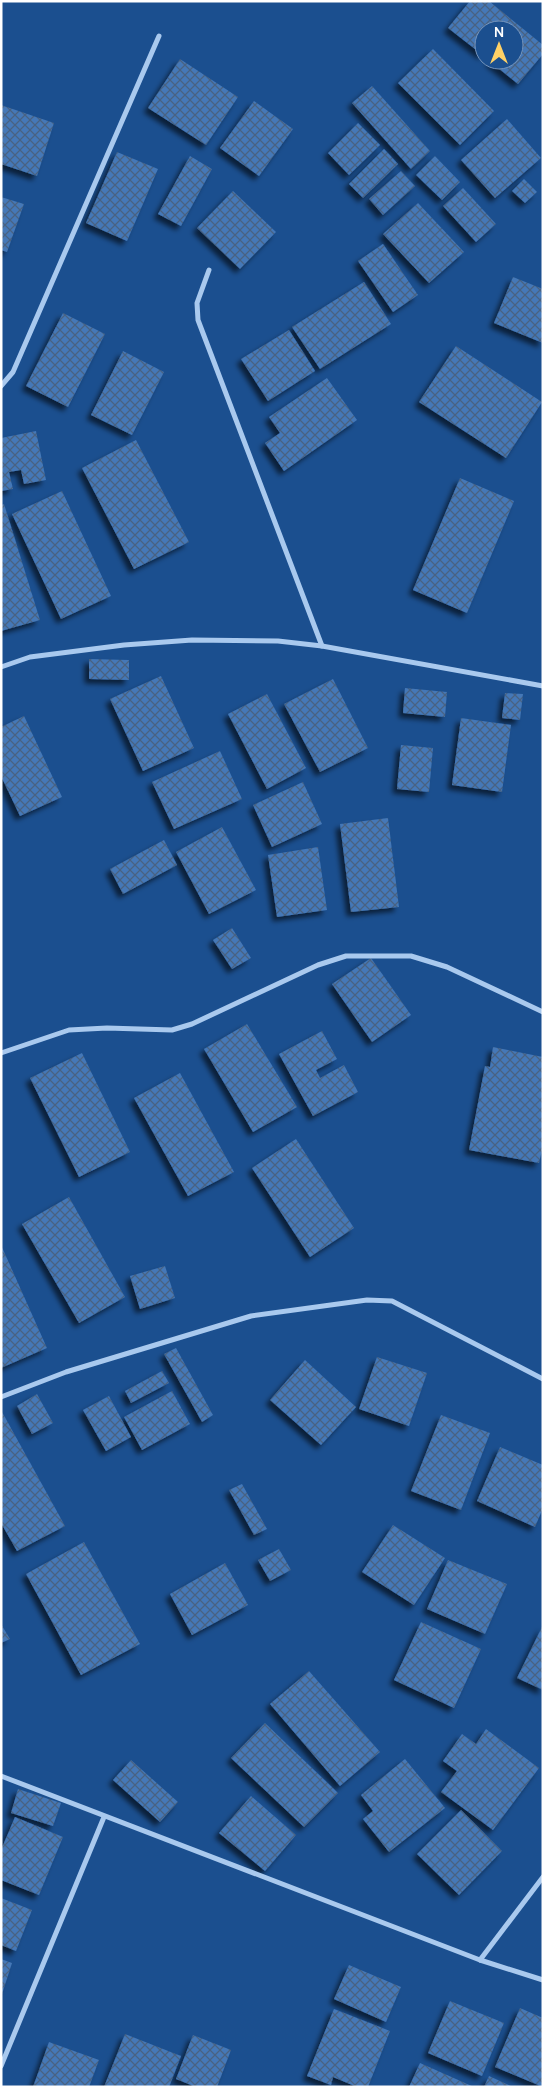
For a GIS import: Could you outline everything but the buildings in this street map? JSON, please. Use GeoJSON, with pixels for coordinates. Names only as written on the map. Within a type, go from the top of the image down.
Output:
{"type":"FeatureCollection","features":[{"type":"Feature","properties":{"kind":"street"},"geometry":{"type":"LineString","coordinates":[[1,386],[13,372],[159,36]]}},
{"type":"Feature","properties":{"kind":"street"},"geometry":{"type":"LineString","coordinates":[[209,270],[197,304],[198,320],[322,646]]}},
{"type":"Feature","properties":{"kind":"street"},"geometry":{"type":"LineString","coordinates":[[1,667],[30,657],[124,645],[202,640],[278,641],[322,646],[543,686]]}},
{"type":"Feature","properties":{"kind":"street"},"geometry":{"type":"LineString","coordinates":[[1,1053],[69,1030],[107,1028],[172,1030],[192,1024],[318,965],[346,956],[411,956],[447,967],[543,1012]]}},
{"type":"Feature","properties":{"kind":"street"},"geometry":{"type":"LineString","coordinates":[[1,1397],[66,1372],[251,1316],[367,1300],[392,1302],[543,1379]]}},
{"type":"Feature","properties":{"kind":"street"},"geometry":{"type":"LineString","coordinates":[[1,1776],[480,1960],[543,1980]]}},
{"type":"Feature","properties":{"kind":"street"},"geometry":{"type":"LineString","coordinates":[[1,2066],[104,1816]]}},
{"type":"Feature","properties":{"kind":"street"},"geometry":{"type":"LineString","coordinates":[[480,1960],[543,1877]]}}]}
